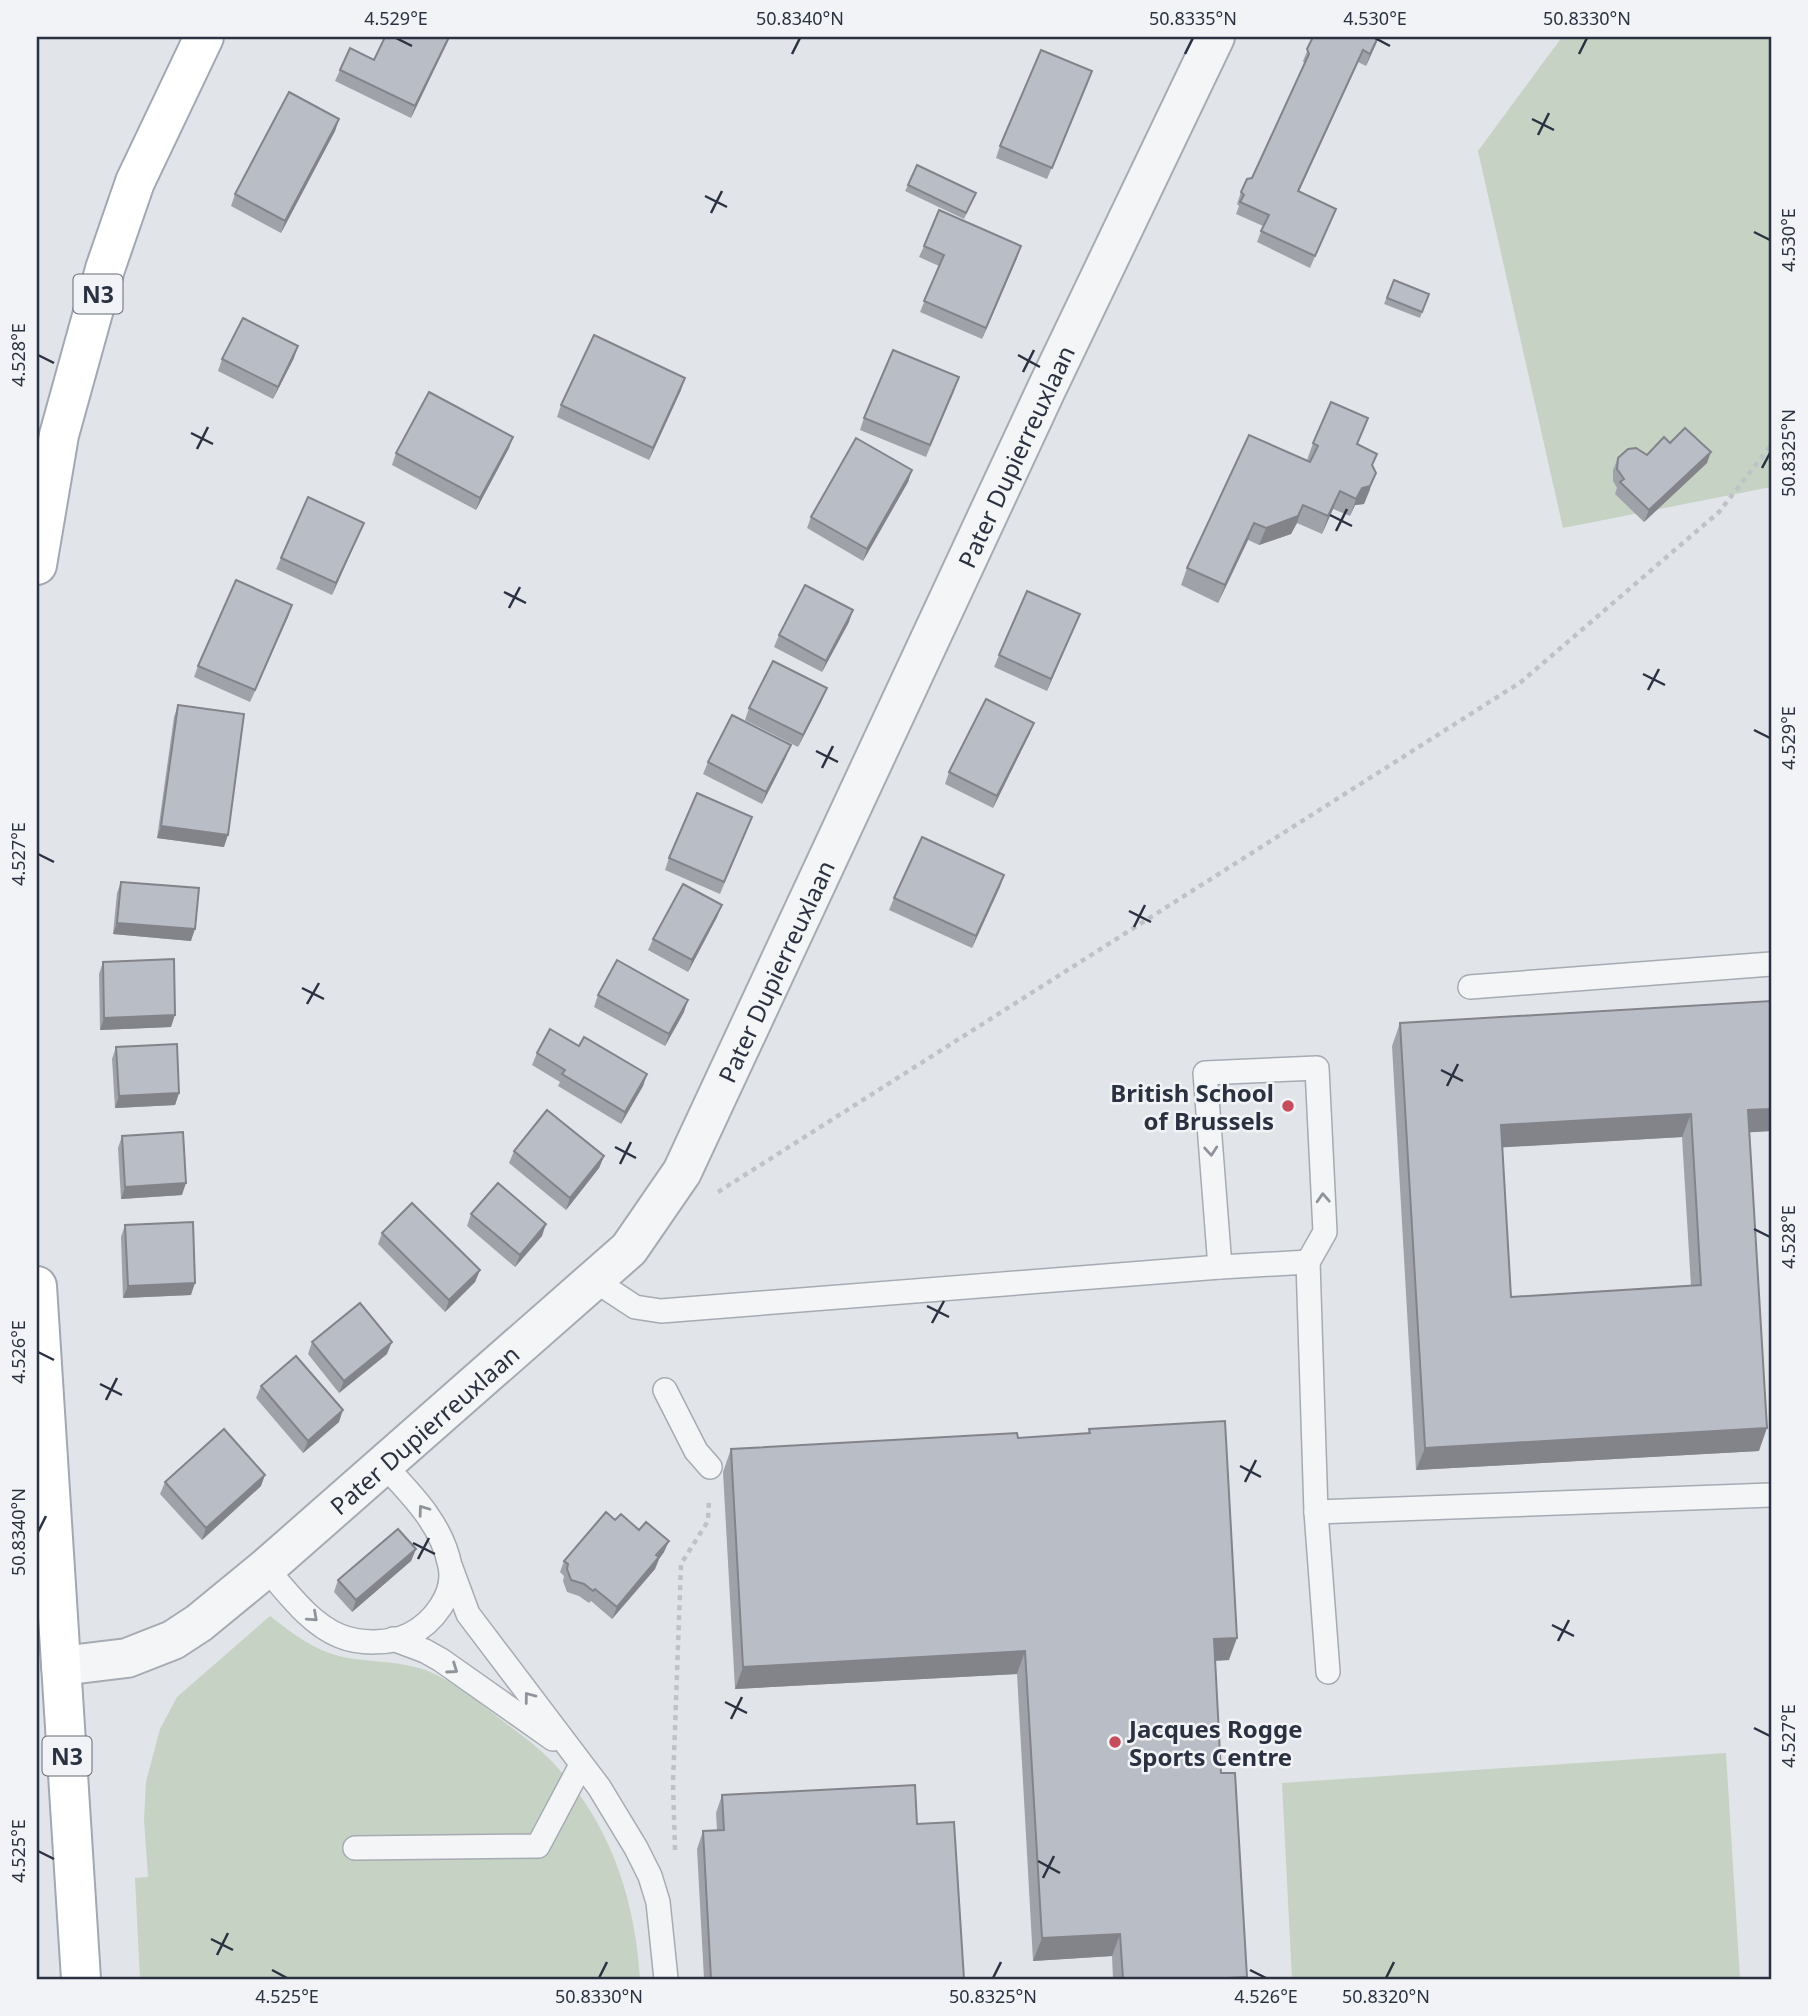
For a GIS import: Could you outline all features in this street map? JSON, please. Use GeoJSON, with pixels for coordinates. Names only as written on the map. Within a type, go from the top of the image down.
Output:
{"type":"FeatureCollection","features":[{"type":"Feature","properties":{"kind":"main road","name":"N3"},"geometry":{"type":"LineString","coordinates":[[38,543],[42,489],[105,269],[135,182],[204,37]]}},
{"type":"Feature","properties":{"kind":"main road","name":"N3"},"geometry":{"type":"LineString","coordinates":[[37,1286],[81,1979]]}},
{"type":"Feature","properties":{"kind":"street","name":"Pater Dupierreuxlaan"},"geometry":{"type":"LineString","coordinates":[[61,1667],[127,1658],[173,1640],[199,1623],[266,1568],[629,1249],[682,1171],[1041,402],[1215,37]]}},
{"type":"Feature","properties":{"kind":"lane"},"geometry":{"type":"LineString","coordinates":[[1470,987],[1771,964]]}},
{"type":"Feature","properties":{"kind":"lane"},"geometry":{"type":"LineString","coordinates":[[1220,1267],[1205,1073],[1317,1068],[1325,1232],[1308,1262],[1316,1512],[1328,1672]]}},
{"type":"Feature","properties":{"kind":"lane"},"geometry":{"type":"LineString","coordinates":[[594,1280],[635,1307],[661,1311],[1308,1262]]}},
{"type":"Feature","properties":{"kind":"lane"},"geometry":{"type":"LineString","coordinates":[[665,1390],[696,1451],[710,1467]]}},
{"type":"Feature","properties":{"kind":"lane"},"geometry":{"type":"LineString","coordinates":[[383,1464],[429,1517],[439,1535],[468,1614],[616,1813],[650,1877],[658,1902],[666,1979]]}},
{"type":"Feature","properties":{"kind":"lane"},"geometry":{"type":"LineString","coordinates":[[1316,1512],[1771,1495]]}},
{"type":"Feature","properties":{"kind":"lane"},"geometry":{"type":"LineString","coordinates":[[266,1568],[310,1616],[340,1636],[365,1642],[393,1639],[414,1632],[431,1618],[448,1595],[451,1568]]}},
{"type":"Feature","properties":{"kind":"lane"},"geometry":{"type":"LineString","coordinates":[[393,1639],[441,1660],[575,1758]]}},
{"type":"Feature","properties":{"kind":"lane"},"geometry":{"type":"LineString","coordinates":[[355,1848],[538,1846],[575,1758]]}},
{"type":"Feature","properties":{"kind":"path"},"geometry":{"type":"LineString","coordinates":[[711,1197],[1521,682],[1719,512],[1771,445]]}},
{"type":"Feature","properties":{"kind":"path"},"geometry":{"type":"LineString","coordinates":[[676,1863],[673,1783],[681,1564],[708,1521],[710,1467]]}},
{"type":"Feature","properties":{"kind":"green space"},"geometry":{"type":"Polygon","coordinates":[[[1562,37],[1771,37],[1771,487],[1563,528],[1478,151],[1562,37]]]}},
{"type":"Feature","properties":{"kind":"green space"},"geometry":{"type":"Polygon","coordinates":[[[270,1616],[303,1640],[329,1653],[406,1665],[438,1676],[477,1700],[550,1760],[592,1813],[617,1865],[632,1921],[640,1979],[140,1979],[135,1878],[148,1877],[144,1820],[146,1782],[160,1729],[177,1697],[270,1616]]]}},
{"type":"Feature","properties":{"kind":"green space"},"geometry":{"type":"Polygon","coordinates":[[[1726,1753],[1740,1979],[1292,1979],[1282,1783],[1726,1753]]]}},
{"type":"Feature","properties":{"kind":"building"},"geometry":{"type":"Polygon","coordinates":[[[385,37],[449,37],[415,106],[340,70],[350,48],[374,60],[385,37]]]}},
{"type":"Feature","properties":{"kind":"building"},"geometry":{"type":"Polygon","coordinates":[[[1313,37],[1378,37],[1370,54],[1363,50],[1298,191],[1336,209],[1315,256],[1261,231],[1269,215],[1240,202],[1247,179],[1252,178],[1309,54],[1307,49],[1313,37]]]}},
{"type":"Feature","properties":{"kind":"building"},"geometry":{"type":"Polygon","coordinates":[[[1041,50],[1092,71],[1052,168],[1000,146],[1041,50]]]}},
{"type":"Feature","properties":{"kind":"building"},"geometry":{"type":"Polygon","coordinates":[[[289,92],[339,119],[285,221],[235,194],[289,92]]]}},
{"type":"Feature","properties":{"kind":"building"},"geometry":{"type":"Polygon","coordinates":[[[917,165],[976,193],[966,213],[908,185],[917,165]]]}},
{"type":"Feature","properties":{"kind":"building"},"geometry":{"type":"Polygon","coordinates":[[[939,210],[1021,246],[986,328],[924,301],[944,255],[924,246],[939,210]]]}},
{"type":"Feature","properties":{"kind":"building"},"geometry":{"type":"Polygon","coordinates":[[[1394,280],[1429,294],[1422,312],[1387,298],[1394,280]]]}},
{"type":"Feature","properties":{"kind":"building"},"geometry":{"type":"Polygon","coordinates":[[[243,318],[298,346],[278,387],[222,359],[243,318]]]}},
{"type":"Feature","properties":{"kind":"building"},"geometry":{"type":"Polygon","coordinates":[[[594,335],[685,378],[653,448],[561,405],[594,335]]]}},
{"type":"Feature","properties":{"kind":"building"},"geometry":{"type":"Polygon","coordinates":[[[893,350],[959,377],[930,445],[864,418],[893,350]]]}},
{"type":"Feature","properties":{"kind":"building"},"geometry":{"type":"Polygon","coordinates":[[[429,392],[513,437],[480,498],[396,453],[429,392]]]}},
{"type":"Feature","properties":{"kind":"building"},"geometry":{"type":"Polygon","coordinates":[[[1331,402],[1368,418],[1357,444],[1377,454],[1372,465],[1376,473],[1370,486],[1362,488],[1356,499],[1340,491],[1328,516],[1303,505],[1298,516],[1266,528],[1254,523],[1225,585],[1187,568],[1249,435],[1310,462],[1318,446],[1313,443],[1331,402]]]}},
{"type":"Feature","properties":{"kind":"building"},"geometry":{"type":"Polygon","coordinates":[[[1685,428],[1711,452],[1649,510],[1620,482],[1624,479],[1617,469],[1618,458],[1628,449],[1636,448],[1647,455],[1664,437],[1670,443],[1685,428]]]}},
{"type":"Feature","properties":{"kind":"building"},"geometry":{"type":"Polygon","coordinates":[[[856,438],[912,470],[867,549],[811,517],[856,438]]]}},
{"type":"Feature","properties":{"kind":"building"},"geometry":{"type":"Polygon","coordinates":[[[308,497],[364,523],[336,583],[281,558],[308,497]]]}},
{"type":"Feature","properties":{"kind":"building"},"geometry":{"type":"Polygon","coordinates":[[[236,580],[292,605],[255,690],[198,666],[236,580]]]}},
{"type":"Feature","properties":{"kind":"building"},"geometry":{"type":"Polygon","coordinates":[[[805,585],[853,610],[826,661],[779,635],[805,585]]]}},
{"type":"Feature","properties":{"kind":"building"},"geometry":{"type":"Polygon","coordinates":[[[1027,591],[1080,614],[1051,679],[999,655],[1027,591]]]}},
{"type":"Feature","properties":{"kind":"building"},"geometry":{"type":"Polygon","coordinates":[[[773,661],[827,688],[803,735],[749,708],[773,661]]]}},
{"type":"Feature","properties":{"kind":"building"},"geometry":{"type":"Polygon","coordinates":[[[986,699],[1034,723],[997,796],[949,772],[986,699]]]}},
{"type":"Feature","properties":{"kind":"building"},"geometry":{"type":"Polygon","coordinates":[[[178,705],[244,714],[228,835],[161,826],[178,705]]]}},
{"type":"Feature","properties":{"kind":"building"},"geometry":{"type":"Polygon","coordinates":[[[732,715],[791,745],[766,792],[708,762],[732,715]]]}},
{"type":"Feature","properties":{"kind":"building"},"geometry":{"type":"Polygon","coordinates":[[[697,793],[752,817],[724,882],[669,858],[697,793]]]}},
{"type":"Feature","properties":{"kind":"building"},"geometry":{"type":"Polygon","coordinates":[[[922,837],[1004,875],[976,936],[894,898],[922,837]]]}},
{"type":"Feature","properties":{"kind":"building"},"geometry":{"type":"Polygon","coordinates":[[[121,882],[199,888],[195,929],[117,923],[121,882]]]}},
{"type":"Feature","properties":{"kind":"building"},"geometry":{"type":"Polygon","coordinates":[[[683,884],[722,905],[692,960],[653,939],[683,884]]]}},
{"type":"Feature","properties":{"kind":"building"},"geometry":{"type":"Polygon","coordinates":[[[174,959],[175,1015],[104,1018],[103,962],[174,959]]]}},
{"type":"Feature","properties":{"kind":"building"},"geometry":{"type":"Polygon","coordinates":[[[617,960],[688,1000],[669,1034],[598,995],[617,960]]]}},
{"type":"Feature","properties":{"kind":"building"},"geometry":{"type":"Polygon","coordinates":[[[1771,1001],[1771,1109],[1748,1110],[1767,1428],[1425,1448],[1400,1023],[1771,1001]],[[1691,1114],[1501,1125],[1511,1297],[1701,1285],[1691,1114]]]}},
{"type":"Feature","properties":{"kind":"building"},"geometry":{"type":"Polygon","coordinates":[[[550,1029],[579,1046],[584,1037],[647,1074],[625,1112],[562,1074],[565,1070],[537,1053],[550,1029]]]}},
{"type":"Feature","properties":{"kind":"building"},"geometry":{"type":"Polygon","coordinates":[[[177,1044],[179,1093],[119,1096],[116,1047],[177,1044]]]}},
{"type":"Feature","properties":{"kind":"building"},"geometry":{"type":"Polygon","coordinates":[[[547,1110],[604,1156],[570,1198],[514,1151],[547,1110]]]}},
{"type":"Feature","properties":{"kind":"building"},"geometry":{"type":"Polygon","coordinates":[[[183,1132],[186,1183],[125,1187],[122,1136],[183,1132]]]}},
{"type":"Feature","properties":{"kind":"building"},"geometry":{"type":"Polygon","coordinates":[[[498,1183],[546,1224],[520,1255],[471,1214],[498,1183]]]}},
{"type":"Feature","properties":{"kind":"building"},"geometry":{"type":"Polygon","coordinates":[[[412,1203],[480,1270],[449,1300],[382,1233],[412,1203]]]}},
{"type":"Feature","properties":{"kind":"building"},"geometry":{"type":"Polygon","coordinates":[[[193,1222],[195,1283],[128,1286],[125,1225],[193,1222]]]}},
{"type":"Feature","properties":{"kind":"building"},"geometry":{"type":"Polygon","coordinates":[[[360,1303],[392,1342],[344,1381],[312,1342],[360,1303]]]}},
{"type":"Feature","properties":{"kind":"building"},"geometry":{"type":"Polygon","coordinates":[[[296,1356],[343,1410],[308,1441],[261,1386],[296,1356]]]}},
{"type":"Feature","properties":{"kind":"building","name":"Jacques Rogge Sports Centre"},"geometry":{"type":"Polygon","coordinates":[[[1225,1421],[1237,1638],[1214,1639],[1221,1773],[1235,1773],[1247,1977],[1123,1979],[1120,1934],[1042,1938],[1025,1651],[743,1667],[731,1449],[1017,1433],[1018,1438],[1090,1433],[1089,1429],[1225,1421]]]}},
{"type":"Feature","properties":{"kind":"building"},"geometry":{"type":"Polygon","coordinates":[[[224,1429],[265,1475],[206,1528],[165,1482],[224,1429]]]}},
{"type":"Feature","properties":{"kind":"building"},"geometry":{"type":"Polygon","coordinates":[[[606,1512],[615,1520],[621,1514],[639,1530],[646,1522],[669,1541],[617,1607],[595,1589],[593,1591],[584,1584],[571,1580],[568,1564],[564,1561],[606,1512]]]}},
{"type":"Feature","properties":{"kind":"building"},"geometry":{"type":"Polygon","coordinates":[[[398,1529],[416,1549],[356,1600],[338,1580],[398,1529]]]}},
{"type":"Feature","properties":{"kind":"building"},"geometry":{"type":"Polygon","coordinates":[[[915,1785],[917,1824],[954,1822],[964,1979],[711,1979],[703,1831],[724,1830],[722,1795],[915,1785]]]}},
{"type":"Feature","properties":{"kind":"place","name":"British School of Brussels"},"geometry":{"type":"Point","coordinates":[1288,1106]}},
{"type":"Feature","properties":{"kind":"place","name":"Jacques Rogge Sports Centre"},"geometry":{"type":"Point","coordinates":[1115,1742]}}]}
